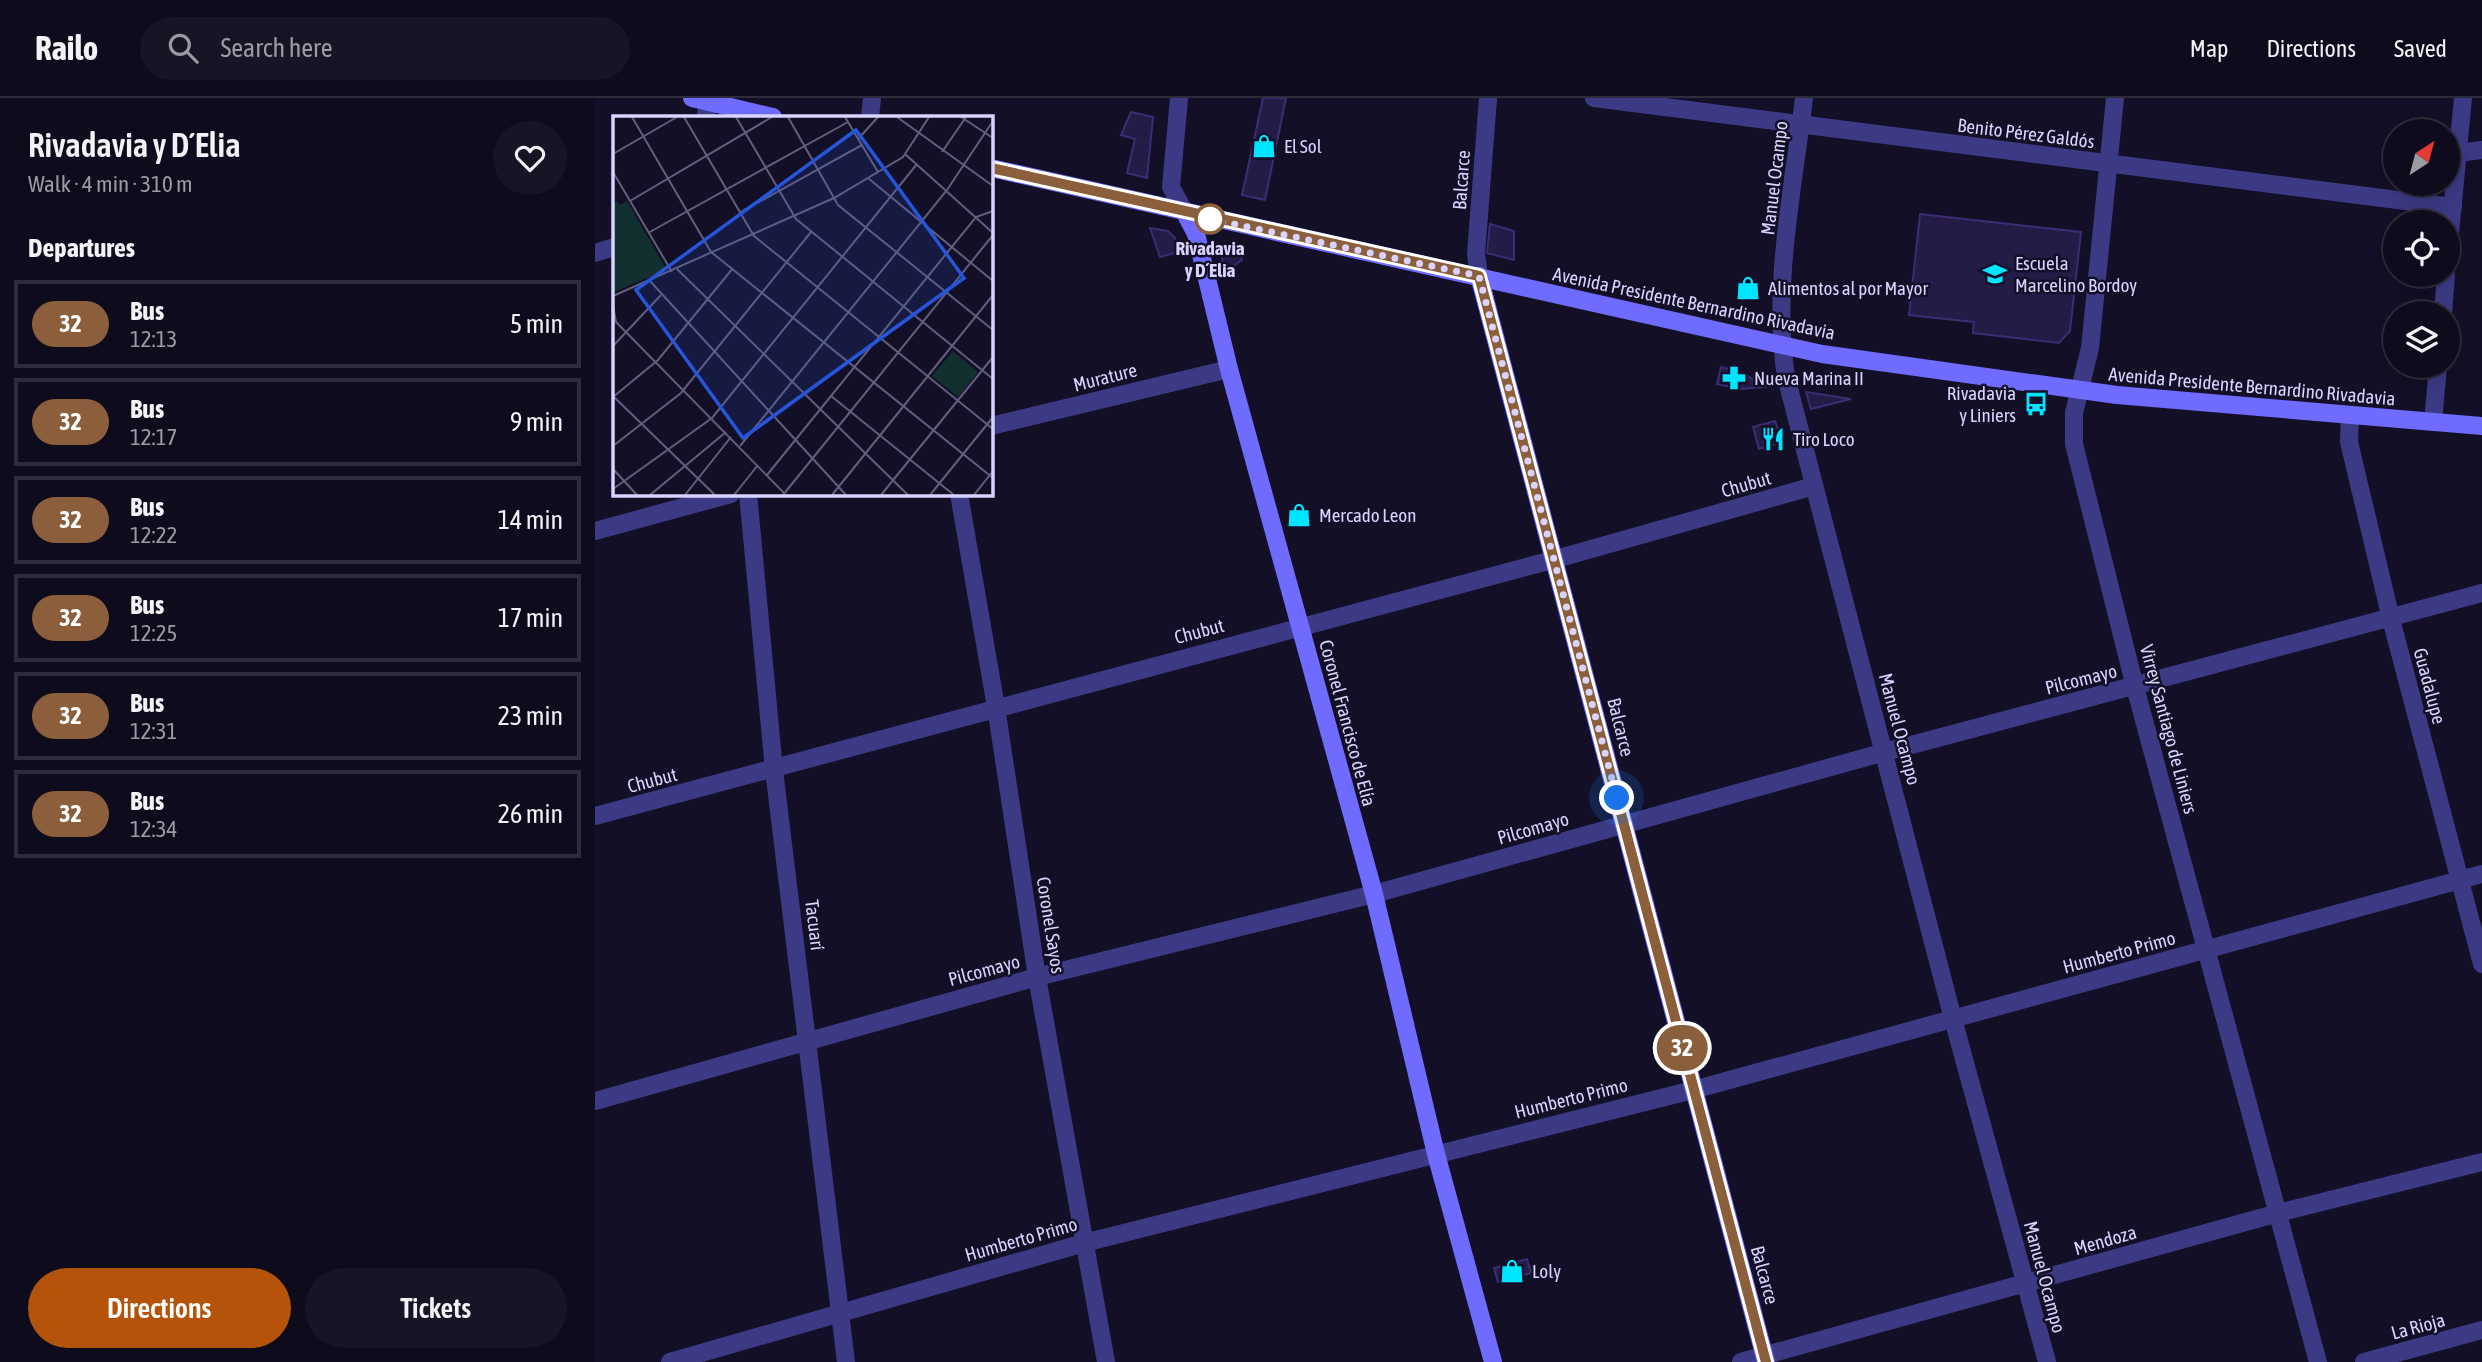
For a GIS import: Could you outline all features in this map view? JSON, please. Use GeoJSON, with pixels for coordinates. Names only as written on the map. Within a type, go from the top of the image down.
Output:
{"type":"FeatureCollection","features":[{"type":"Feature","properties":{"kind":"street"},"geometry":{"type":"LineString","coordinates":[[870,116],[872,98]]}},
{"type":"Feature","properties":{"kind":"street","name":"Coronel Francisco de Elía"},"geometry":{"type":"LineString","coordinates":[[1179,98],[1171,187],[1196,234],[1229,369],[1374,894],[1436,1154],[1493,1362]]}},
{"type":"Feature","properties":{"kind":"street","name":"Balcarce"},"geometry":{"type":"LineString","coordinates":[[1488,98],[1476,254],[1479,276],[1556,559],[1765,1359]]}},
{"type":"Feature","properties":{"kind":"street","name":"Benito Pérez Galdós"},"geometry":{"type":"LineString","coordinates":[[1594,98],[2453,207]]}},
{"type":"Feature","properties":{"kind":"street","name":"Manuel Ocampo"},"geometry":{"type":"LineString","coordinates":[[1804,98],[1780,302],[1781,347],[1786,377],[1953,1019],[2047,1362]]}},
{"type":"Feature","properties":{"kind":"street","name":"Virrey Santiago de Liniers"},"geometry":{"type":"LineString","coordinates":[[2115,98],[2090,348],[2072,429],[2074,444],[2135,687],[2318,1362]]}},
{"type":"Feature","properties":{"kind":"street"},"geometry":{"type":"LineString","coordinates":[[2461,120],[2463,98]]}},
{"type":"Feature","properties":{"kind":"street"},"geometry":{"type":"LineString","coordinates":[[702,106],[767,116]]}},
{"type":"Feature","properties":{"kind":"street"},"geometry":{"type":"LineString","coordinates":[[2461,153],[2482,150]]}},
{"type":"Feature","properties":{"kind":"street","name":"Avenida Presidente Bernardino Rivadavia"},"geometry":{"type":"LineString","coordinates":[[992,168],[1479,276],[1781,347],[2080,391],[2482,426]]}},
{"type":"Feature","properties":{"kind":"street"},"geometry":{"type":"LineString","coordinates":[[2453,210],[2454,196]]}},
{"type":"Feature","properties":{"kind":"street"},"geometry":{"type":"LineString","coordinates":[[595,253],[613,247]]}},
{"type":"Feature","properties":{"kind":"street","name":"Murature"},"geometry":{"type":"LineString","coordinates":[[992,426],[1229,369]]}},
{"type":"Feature","properties":{"kind":"street"},"geometry":{"type":"LineString","coordinates":[[2433,422],[2437,378]]}},
{"type":"Feature","properties":{"kind":"street","name":"Guadalupe"},"geometry":{"type":"LineString","coordinates":[[2350,416],[2349,442],[2391,619],[2482,964]]}},
{"type":"Feature","properties":{"kind":"street","name":"Chubut"},"geometry":{"type":"LineString","coordinates":[[595,816],[1556,559],[1814,486]]}},
{"type":"Feature","properties":{"kind":"street"},"geometry":{"type":"LineString","coordinates":[[595,531],[727,495]]}},
{"type":"Feature","properties":{"kind":"street","name":"Tacuarí"},"geometry":{"type":"LineString","coordinates":[[748,495],[774,770],[846,1362]]}},
{"type":"Feature","properties":{"kind":"street","name":"Coronel Sayos"},"geometry":{"type":"LineString","coordinates":[[959,495],[996,707],[1037,977],[1106,1362]]}},
{"type":"Feature","properties":{"kind":"street","name":"Pilcomayo"},"geometry":{"type":"LineString","coordinates":[[595,1101],[1037,977],[1374,894],[1885,751],[2482,593]]}},
{"type":"Feature","properties":{"kind":"street","name":"Humberto Primo"},"geometry":{"type":"LineString","coordinates":[[670,1362],[1084,1243],[1693,1090],[2482,874]]}},
{"type":"Feature","properties":{"kind":"street","name":"Mendoza"},"geometry":{"type":"LineString","coordinates":[[1741,1362],[1765,1359],[2278,1213],[2482,1162]]}},
{"type":"Feature","properties":{"kind":"street","name":"La Rioja"},"geometry":{"type":"LineString","coordinates":[[2364,1362],[2482,1330]]}},
{"type":"Feature","properties":{"kind":"building","name":"El Sol"},"geometry":{"type":"Polygon","coordinates":[[[1263,98],[1286,98],[1265,200],[1242,195],[1263,98]]]}},
{"type":"Feature","properties":{"kind":"building"},"geometry":{"type":"Polygon","coordinates":[[[1131,112],[1153,117],[1147,178],[1127,173],[1135,139],[1121,135],[1131,112]]]}},
{"type":"Feature","properties":{"kind":"building","name":"Escuela Marcelino Bordoy"},"geometry":{"type":"Polygon","coordinates":[[[1920,214],[2081,232],[2070,331],[2059,343],[1973,333],[1974,322],[1909,315],[1920,214]]]}},
{"type":"Feature","properties":{"kind":"building"},"geometry":{"type":"Polygon","coordinates":[[[1490,224],[1514,231],[1514,260],[1487,253],[1490,224]]]}},
{"type":"Feature","properties":{"kind":"building"},"geometry":{"type":"Polygon","coordinates":[[[1150,228],[1168,231],[1175,238],[1178,252],[1160,257],[1150,228]]]}},
{"type":"Feature","properties":{"kind":"building"},"geometry":{"type":"Polygon","coordinates":[[[1239,247],[1242,260],[1226,271],[1222,261],[1222,248],[1239,247]]]}},
{"type":"Feature","properties":{"kind":"building","name":"Nueva Marina II"},"geometry":{"type":"Polygon","coordinates":[[[1721,367],[1743,373],[1764,387],[1740,389],[1717,384],[1721,367]]]}},
{"type":"Feature","properties":{"kind":"building"},"geometry":{"type":"Polygon","coordinates":[[[1806,392],[1851,399],[1811,409],[1806,392]]]}},
{"type":"Feature","properties":{"kind":"building"},"geometry":{"type":"Polygon","coordinates":[[[1775,421],[1782,442],[1759,449],[1753,427],[1775,421]]]}},
{"type":"Feature","properties":{"kind":"building","name":"Loly"},"geometry":{"type":"Polygon","coordinates":[[[1527,1259],[1531,1273],[1498,1282],[1494,1268],[1527,1259]]]}},
{"type":"Feature","properties":{"kind":"bus line","name":"32"},"geometry":{"type":"LineString","coordinates":[[992,168],[1479,276],[1556,559],[1766,1362]]}},
{"type":"Feature","properties":{"kind":"place","name":"El Sol"},"geometry":{"type":"Point","coordinates":[1264,146]}},
{"type":"Feature","properties":{"kind":"place","name":"Rivadavia y D´Elia"},"geometry":{"type":"Point","coordinates":[1210,219]}},
{"type":"Feature","properties":{"kind":"place","name":"Escuela Marcelino Bordoy"},"geometry":{"type":"Point","coordinates":[1995,274]}},
{"type":"Feature","properties":{"kind":"place","name":"Alimentos al por Mayor"},"geometry":{"type":"Point","coordinates":[1748,288]}},
{"type":"Feature","properties":{"kind":"place","name":"Nueva Marina II"},"geometry":{"type":"Point","coordinates":[1734,378]}},
{"type":"Feature","properties":{"kind":"place","name":"Rivadavia y Liniers"},"geometry":{"type":"Point","coordinates":[2036,404]}},
{"type":"Feature","properties":{"kind":"place","name":"Tiro Loco"},"geometry":{"type":"Point","coordinates":[1773,439]}},
{"type":"Feature","properties":{"kind":"place","name":"Mercado Leon"},"geometry":{"type":"Point","coordinates":[1299,515]}},
{"type":"Feature","properties":{"kind":"place","name":"Loly"},"geometry":{"type":"Point","coordinates":[1512,1271]}},
{"type":"Feature","properties":{"kind":"route"},"geometry":{"type":"LineString","coordinates":[[1210,219],[1479,276],[1556,559],[1617,798]]}}]}
